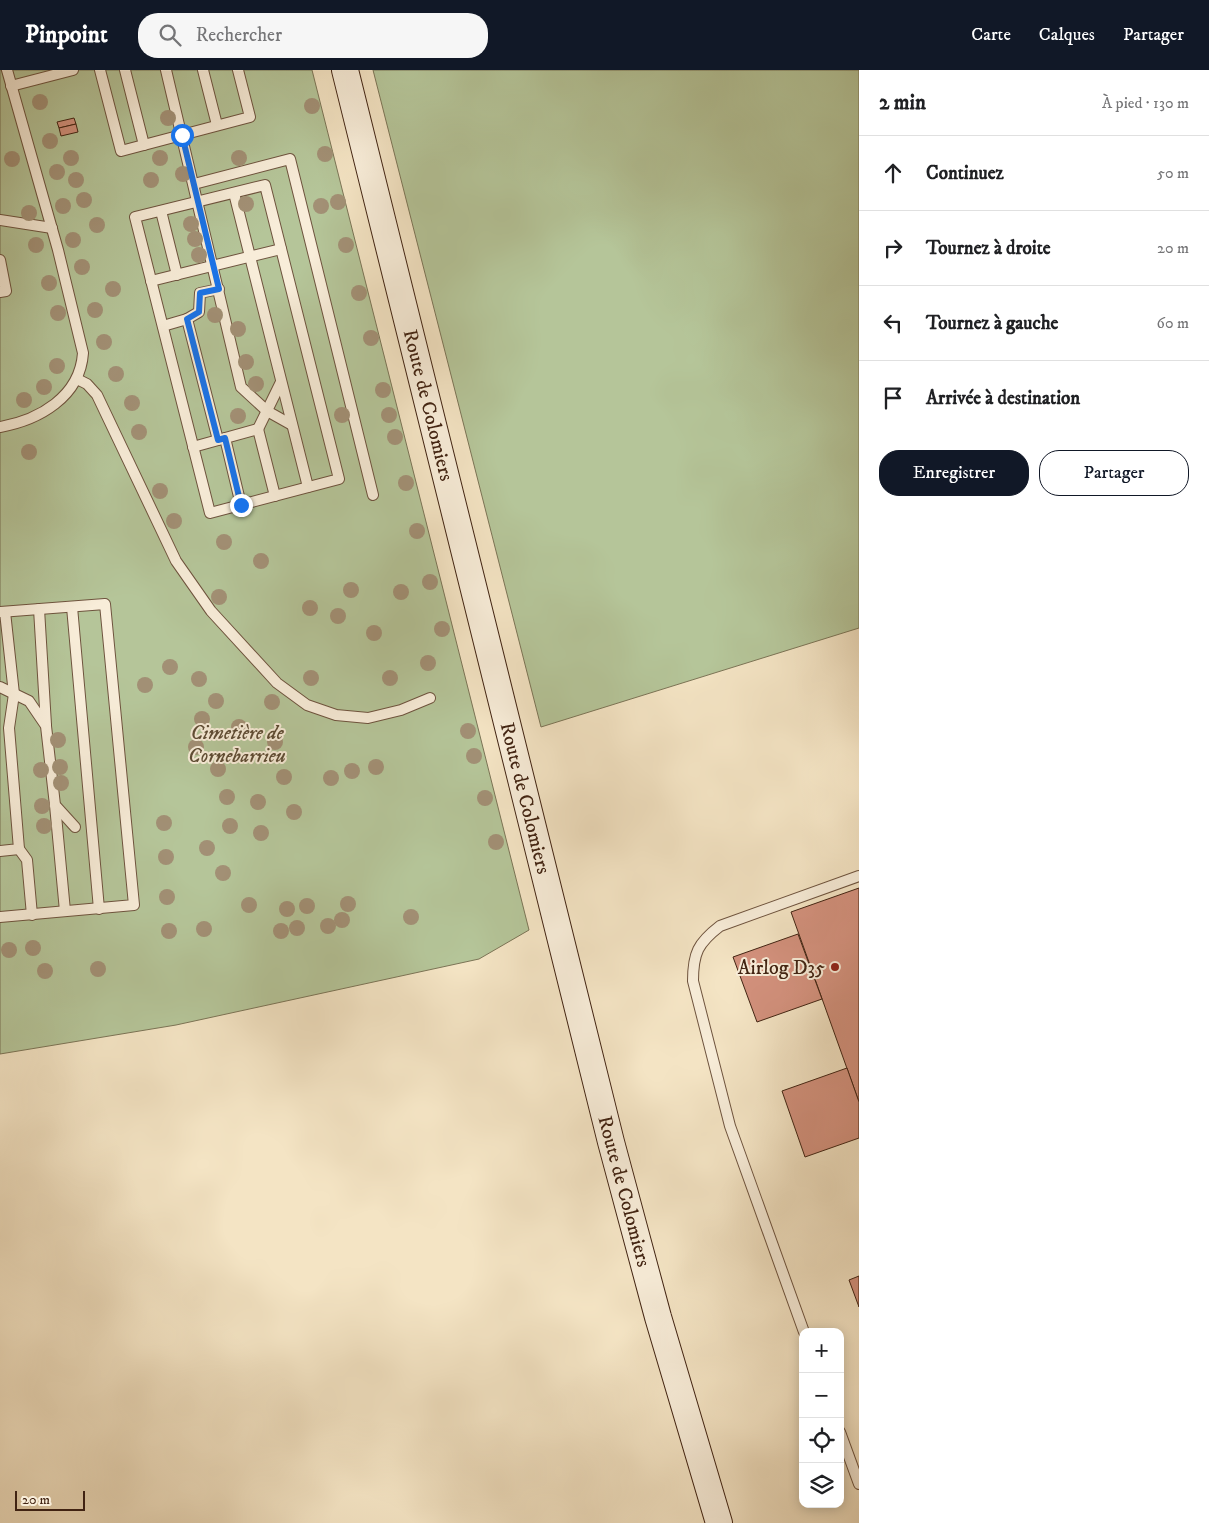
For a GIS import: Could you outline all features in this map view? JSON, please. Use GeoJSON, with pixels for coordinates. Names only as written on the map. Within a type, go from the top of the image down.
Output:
{"type":"FeatureCollection","features":[{"type":"Feature","properties":{"kind":"main road","name":"Route de Colomiers"},"geometry":{"type":"LineString","coordinates":[[345,70],[611,1142],[656,1308],[719,1523]]}},
{"type":"Feature","properties":{"kind":"lane"},"geometry":{"type":"LineString","coordinates":[[0,427],[17,424],[40,415],[58,402],[70,391],[77,379],[82,366],[83,353],[52,228],[7,70]]}},
{"type":"Feature","properties":{"kind":"lane"},"geometry":{"type":"LineString","coordinates":[[11,86],[73,70]]}},
{"type":"Feature","properties":{"kind":"lane"},"geometry":{"type":"LineString","coordinates":[[100,70],[120,151],[250,117],[238,70]]}},
{"type":"Feature","properties":{"kind":"lane"},"geometry":{"type":"LineString","coordinates":[[125,70],[144,145]]}},
{"type":"Feature","properties":{"kind":"lane"},"geometry":{"type":"LineString","coordinates":[[166,70],[242,387],[267,411],[292,425]]}},
{"type":"Feature","properties":{"kind":"lane"},"geometry":{"type":"LineString","coordinates":[[203,70],[217,125]]}},
{"type":"Feature","properties":{"kind":"lane"},"geometry":{"type":"LineString","coordinates":[[194,184],[290,159],[373,495]]}},
{"type":"Feature","properties":{"kind":"lane"},"geometry":{"type":"LineString","coordinates":[[265,185],[339,479],[210,513],[135,217],[234,193],[265,185]]}},
{"type":"Feature","properties":{"kind":"lane"},"geometry":{"type":"LineString","coordinates":[[234,193],[308,487]]}},
{"type":"Feature","properties":{"kind":"lane"},"geometry":{"type":"LineString","coordinates":[[160,211],[177,275]]}},
{"type":"Feature","properties":{"kind":"lane"},"geometry":{"type":"LineString","coordinates":[[0,220],[52,228]]}},
{"type":"Feature","properties":{"kind":"lane"},"geometry":{"type":"LineString","coordinates":[[151,281],[281,249]]}},
{"type":"Feature","properties":{"kind":"lane"},"geometry":{"type":"LineString","coordinates":[[0,262],[6,291],[0,292]]}},
{"type":"Feature","properties":{"kind":"lane"},"geometry":{"type":"LineString","coordinates":[[163,326],[187,319],[199,312],[200,293],[219,289]]}},
{"type":"Feature","properties":{"kind":"lane"},"geometry":{"type":"LineString","coordinates":[[187,319],[241,505]]}},
{"type":"Feature","properties":{"kind":"lane"},"geometry":{"type":"LineString","coordinates":[[77,379],[87,384],[97,395],[176,561],[211,611],[277,683],[307,705],[336,715],[368,718],[401,710],[430,698]]}},
{"type":"Feature","properties":{"kind":"lane"},"geometry":{"type":"LineString","coordinates":[[275,496],[258,429],[281,382]]}},
{"type":"Feature","properties":{"kind":"lane"},"geometry":{"type":"LineString","coordinates":[[193,447],[258,429]]}},
{"type":"Feature","properties":{"kind":"lane"},"geometry":{"type":"LineString","coordinates":[[0,917],[134,906],[106,604],[3,612],[14,694],[8,728],[19,849],[27,860],[32,914]]}},
{"type":"Feature","properties":{"kind":"lane"},"geometry":{"type":"LineString","coordinates":[[72,607],[99,909]]}},
{"type":"Feature","properties":{"kind":"lane"},"geometry":{"type":"LineString","coordinates":[[39,610],[46,726],[65,911]]}},
{"type":"Feature","properties":{"kind":"lane"},"geometry":{"type":"LineString","coordinates":[[0,687],[29,701],[46,726]]}},
{"type":"Feature","properties":{"kind":"lane"},"geometry":{"type":"LineString","coordinates":[[55,805],[75,827]]}},
{"type":"Feature","properties":{"kind":"lane"},"geometry":{"type":"LineString","coordinates":[[0,851],[19,849]]}},
{"type":"Feature","properties":{"kind":"lane"},"geometry":{"type":"LineString","coordinates":[[803,1328],[730,1126],[693,981],[693,962],[702,940],[720,926],[859,876]]}},
{"type":"Feature","properties":{"kind":"lane"},"geometry":{"type":"LineString","coordinates":[[844,1443],[859,1484]]}},
{"type":"Feature","properties":{"kind":"green space","name":"Cimetière de Cornebarrieu"},"geometry":{"type":"Polygon","coordinates":[[[0,70],[312,70],[529,930],[479,959],[176,1025],[0,1054],[0,70]]]}},
{"type":"Feature","properties":{"kind":"green space"},"geometry":{"type":"Polygon","coordinates":[[[373,70],[859,70],[859,628],[541,727],[373,70]]]}},
{"type":"Feature","properties":{"kind":"building"},"geometry":{"type":"Polygon","coordinates":[[[74,118],[76,124],[59,128],[57,122],[74,118]]]}},
{"type":"Feature","properties":{"kind":"building"},"geometry":{"type":"Polygon","coordinates":[[[76,124],[78,132],[61,136],[59,128],[76,124]]]}},
{"type":"Feature","properties":{"kind":"building","name":"Airlog D35"},"geometry":{"type":"Polygon","coordinates":[[[859,888],[859,1102],[791,912],[859,888]]]}},
{"type":"Feature","properties":{"kind":"building"},"geometry":{"type":"Polygon","coordinates":[[[798,934],[822,999],[757,1022],[733,957],[798,934]]]}},
{"type":"Feature","properties":{"kind":"building"},"geometry":{"type":"Polygon","coordinates":[[[847,1068],[859,1102],[859,1138],[805,1157],[782,1091],[847,1068]]]}},
{"type":"Feature","properties":{"kind":"building"},"geometry":{"type":"Polygon","coordinates":[[[859,1276],[859,1307],[849,1280],[859,1276]]]}},
{"type":"Feature","properties":{"kind":"place","name":"Airlog D35"},"geometry":{"type":"Point","coordinates":[835,967]}},
{"type":"Feature","properties":{"kind":"route"},"geometry":{"type":"LineString","coordinates":[[182,135],[219,289],[200,293],[199,312],[187,319],[218,440],[225,438],[241,505]]}}]}
